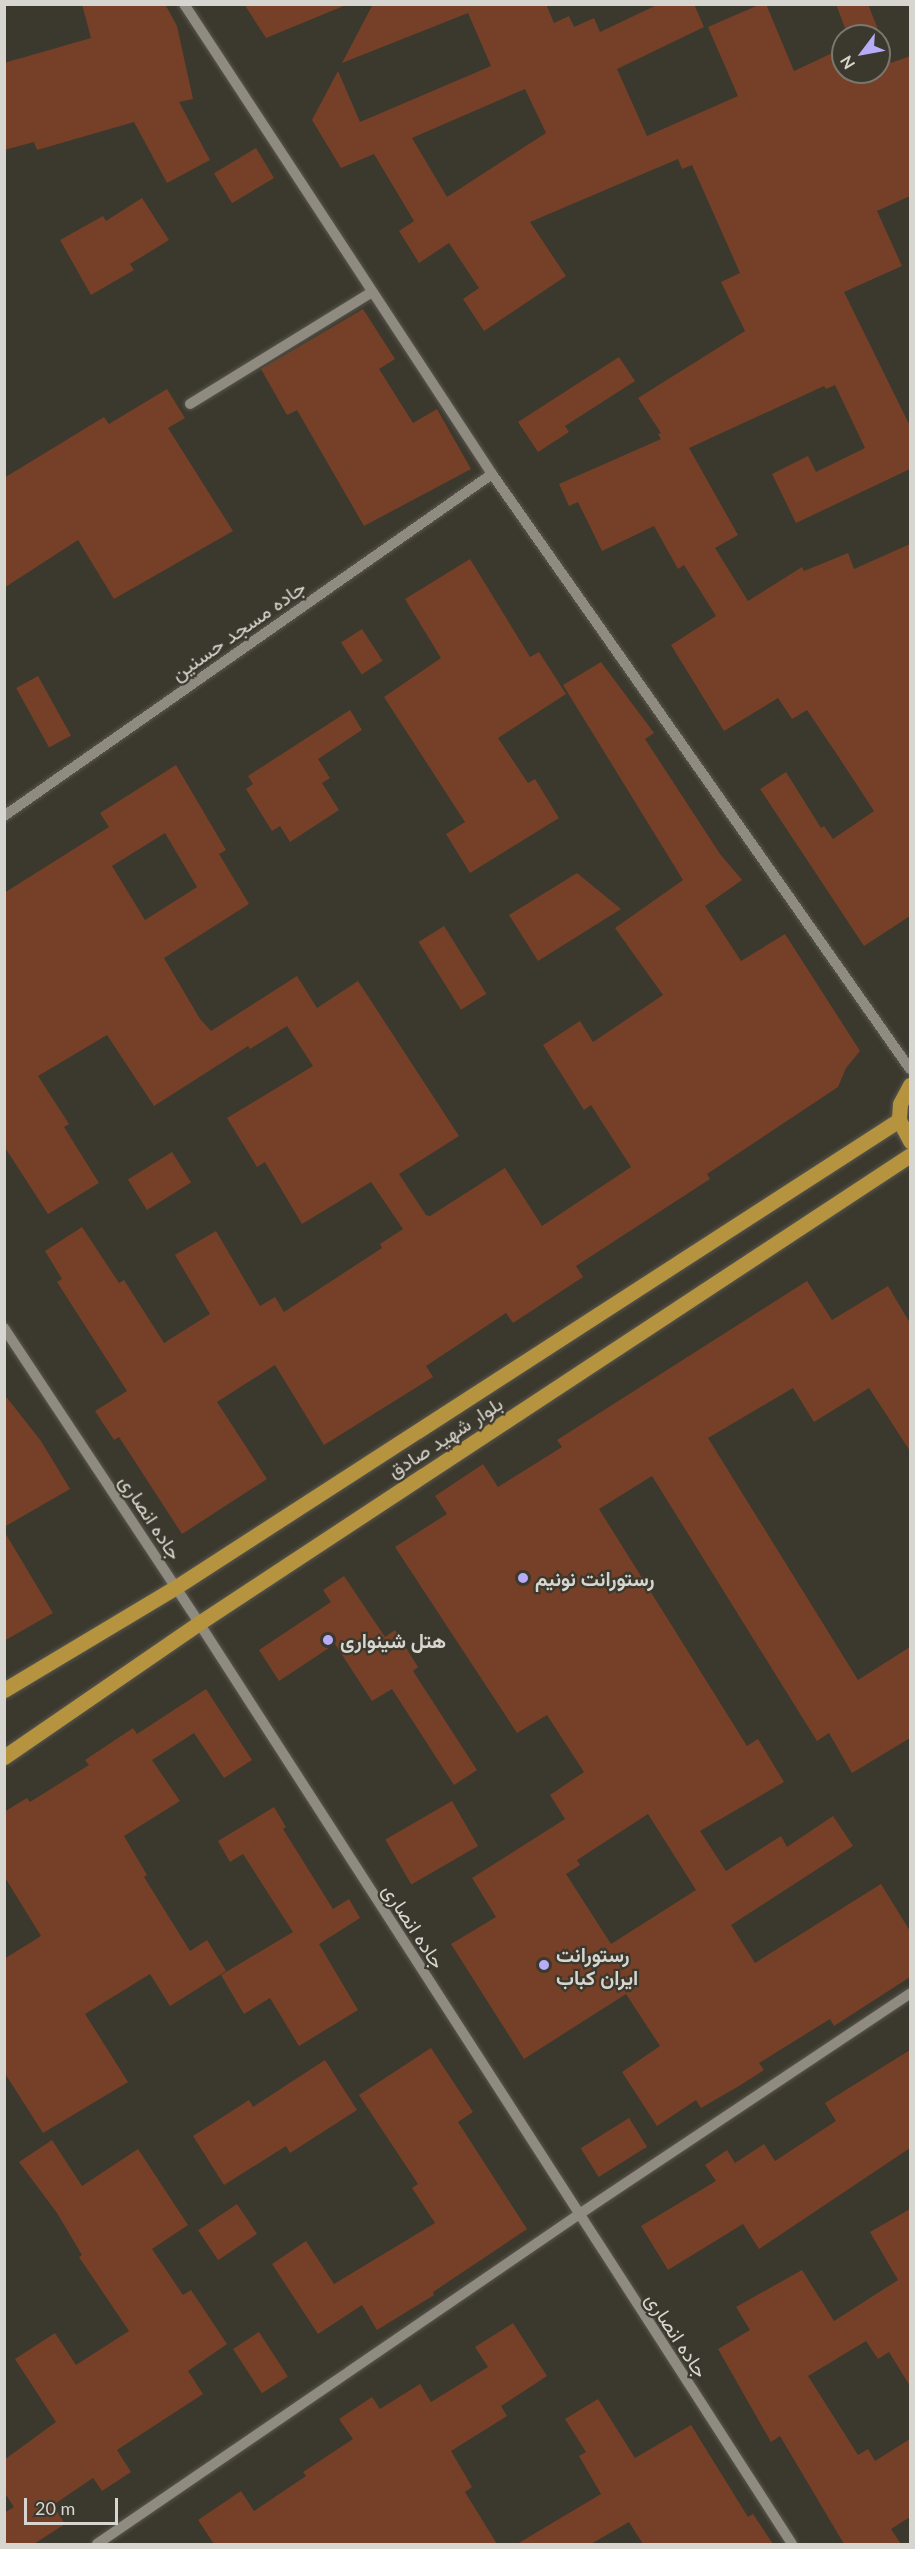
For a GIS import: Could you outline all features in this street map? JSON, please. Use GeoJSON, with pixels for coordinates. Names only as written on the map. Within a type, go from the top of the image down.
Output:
{"type":"FeatureCollection","features":[{"type":"Feature","properties":{"kind":"main road"},"geometry":{"type":"LineString","coordinates":[[910,1085],[900,1104],[899,1120],[910,1142]]}},
{"type":"Feature","properties":{"kind":"main road","name":"بلوار شهید صادق"},"geometry":{"type":"LineString","coordinates":[[4,1690],[176,1587],[899,1120]]}},
{"type":"Feature","properties":{"kind":"main road","name":"بلوار شهید صادق"},"geometry":{"type":"LineString","coordinates":[[4,1757],[200,1623],[910,1155]]}},
{"type":"Feature","properties":{"kind":"street"},"geometry":{"type":"LineString","coordinates":[[184,4],[492,474],[910,1069]]}},
{"type":"Feature","properties":{"kind":"street"},"geometry":{"type":"LineString","coordinates":[[190,404],[372,292]]}},
{"type":"Feature","properties":{"kind":"street","name":"جاده مسجد حسنین"},"geometry":{"type":"LineString","coordinates":[[4,816],[492,474]]}},
{"type":"Feature","properties":{"kind":"street","name":"جاده انصاری"},"geometry":{"type":"LineString","coordinates":[[4,1328],[200,1623],[578,2215],[792,2544]]}},
{"type":"Feature","properties":{"kind":"street"},"geometry":{"type":"LineString","coordinates":[[97,2544],[578,2215],[910,1994]]}},
{"type":"Feature","properties":{"kind":"building"},"geometry":{"type":"Polygon","coordinates":[[[82,4],[165,4],[177,26],[193,99],[179,102],[210,160],[167,183],[134,122],[37,150],[34,142],[4,150],[4,63],[91,38],[82,4]]]}},
{"type":"Feature","properties":{"kind":"building"},"geometry":{"type":"Polygon","coordinates":[[[244,4],[346,4],[346,5],[266,38],[244,4]]]}},
{"type":"Feature","properties":{"kind":"building"},"geometry":{"type":"Polygon","coordinates":[[[373,4],[546,4],[554,23],[569,16],[574,27],[594,18],[600,32],[659,4],[694,4],[704,27],[617,69],[647,136],[738,96],[708,27],[761,4],[766,4],[794,71],[831,54],[831,84],[891,84],[891,63],[910,56],[910,196],[877,211],[902,266],[844,292],[910,426],[910,469],[796,523],[772,474],[808,456],[816,472],[865,448],[835,385],[826,389],[824,386],[689,448],[738,535],[715,548],[748,601],[802,567],[804,571],[848,553],[854,569],[910,544],[910,916],[864,946],[760,789],[786,772],[821,828],[824,826],[833,839],[874,811],[840,759],[807,710],[792,719],[778,698],[724,731],[671,645],[716,616],[684,565],[678,569],[654,526],[602,551],[578,502],[569,506],[559,484],[661,439],[658,434],[661,433],[638,398],[745,331],[721,282],[740,273],[692,165],[682,169],[678,159],[530,222],[566,276],[484,331],[463,299],[479,288],[449,243],[419,263],[399,231],[414,221],[374,154],[341,168],[312,120],[338,71],[360,122],[491,66],[468,13],[342,63],[373,4]],[[525,89],[412,138],[447,197],[546,133],[525,89]]]}},
{"type":"Feature","properties":{"kind":"building"},"geometry":{"type":"Polygon","coordinates":[[[836,4],[868,4],[876,24],[844,24],[836,4]]]}},
{"type":"Feature","properties":{"kind":"building"},"geometry":{"type":"Polygon","coordinates":[[[256,148],[274,178],[232,203],[214,173],[256,148]]]}},
{"type":"Feature","properties":{"kind":"building"},"geometry":{"type":"Polygon","coordinates":[[[142,198],[169,240],[130,264],[134,270],[91,295],[60,240],[103,216],[106,221],[142,198]]]}},
{"type":"Feature","properties":{"kind":"building"},"geometry":{"type":"Polygon","coordinates":[[[363,309],[395,359],[379,369],[413,423],[437,409],[471,469],[364,526],[297,410],[287,415],[261,369],[363,309]]]}},
{"type":"Feature","properties":{"kind":"building"},"geometry":{"type":"Polygon","coordinates":[[[619,357],[635,381],[565,426],[569,432],[538,452],[518,422],[619,357]]]}},
{"type":"Feature","properties":{"kind":"building"},"geometry":{"type":"Polygon","coordinates":[[[167,389],[185,418],[168,428],[233,531],[114,599],[78,540],[4,588],[4,478],[104,417],[109,424],[167,389]]]}},
{"type":"Feature","properties":{"kind":"building"},"geometry":{"type":"Polygon","coordinates":[[[470,559],[530,657],[539,652],[566,694],[498,738],[528,783],[535,779],[559,818],[470,873],[446,834],[465,822],[384,697],[441,658],[405,599],[470,559]]]}},
{"type":"Feature","properties":{"kind":"building"},"geometry":{"type":"Polygon","coordinates":[[[362,629],[383,661],[362,674],[341,643],[362,629]]]}},
{"type":"Feature","properties":{"kind":"building"},"geometry":{"type":"Polygon","coordinates":[[[601,662],[654,733],[645,739],[720,854],[742,880],[705,906],[741,961],[785,934],[860,1051],[846,1068],[838,1087],[707,1174],[710,1179],[576,1266],[583,1277],[513,1323],[506,1313],[426,1366],[433,1377],[324,1445],[275,1365],[217,1402],[267,1479],[182,1534],[119,1437],[114,1440],[95,1411],[127,1391],[57,1282],[62,1279],[45,1251],[82,1227],[119,1283],[124,1280],[164,1343],[210,1314],[175,1255],[216,1231],[260,1306],[275,1297],[284,1312],[382,1248],[380,1244],[403,1229],[371,1182],[302,1224],[265,1162],[257,1167],[227,1118],[313,1066],[287,1026],[250,1049],[248,1046],[154,1106],[107,1035],[38,1076],[69,1124],[64,1127],[99,1183],[48,1214],[4,1146],[4,893],[109,827],[100,813],[176,765],[226,850],[219,854],[249,904],[164,958],[200,1019],[211,1031],[297,976],[317,1008],[358,981],[459,1136],[399,1174],[426,1215],[430,1216],[505,1168],[542,1226],[631,1167],[591,1105],[584,1110],[543,1045],[580,1021],[593,1042],[663,995],[615,928],[683,880],[563,685],[601,662]],[[165,833],[112,866],[145,920],[197,887],[165,833]]]}},
{"type":"Feature","properties":{"kind":"building"},"geometry":{"type":"Polygon","coordinates":[[[38,676],[71,735],[49,748],[16,688],[38,676]]]}},
{"type":"Feature","properties":{"kind":"building"},"geometry":{"type":"Polygon","coordinates":[[[350,710],[362,730],[318,759],[330,778],[322,783],[339,810],[290,842],[280,826],[272,831],[246,789],[253,784],[248,776],[350,710]]]}},
{"type":"Feature","properties":{"kind":"building"},"geometry":{"type":"Polygon","coordinates":[[[577,873],[621,909],[538,961],[509,915],[577,873]]]}},
{"type":"Feature","properties":{"kind":"building"},"geometry":{"type":"Polygon","coordinates":[[[444,926],[486,994],[461,1010],[419,942],[444,926]]]}},
{"type":"Feature","properties":{"kind":"building"},"geometry":{"type":"Polygon","coordinates":[[[172,1152],[191,1183],[147,1210],[128,1180],[172,1152]]]}},
{"type":"Feature","properties":{"kind":"building"},"geometry":{"type":"Polygon","coordinates":[[[807,1281],[832,1320],[888,1286],[910,1323],[910,1451],[869,1388],[814,1422],[793,1388],[708,1438],[858,1680],[910,1647],[910,1738],[852,1773],[829,1733],[817,1741],[652,1476],[599,1509],[747,1746],[758,1739],[784,1782],[700,1831],[726,1871],[781,1836],[787,1847],[833,1816],[853,1846],[731,1925],[755,1963],[881,1884],[910,1931],[910,1977],[834,2026],[830,2019],[759,2063],[764,2070],[739,2086],[701,2108],[696,2100],[657,2126],[622,2072],[660,2046],[626,1994],[524,2059],[451,1944],[496,1917],[472,1878],[565,1819],[550,1795],[584,1772],[547,1715],[517,1733],[395,1547],[447,1514],[435,1496],[483,1464],[498,1487],[562,1447],[557,1440],[807,1281]],[[648,1814],[577,1860],[580,1865],[566,1874],[611,1944],[696,1890],[648,1814]]]}},
{"type":"Feature","properties":{"kind":"building"},"geometry":{"type":"Polygon","coordinates":[[[4,1394],[41,1441],[70,1489],[4,1527],[4,1394]]]}},
{"type":"Feature","properties":{"kind":"building"},"geometry":{"type":"Polygon","coordinates":[[[4,1531],[53,1613],[4,1641],[4,1531]]]}},
{"type":"Feature","properties":{"kind":"building"},"geometry":{"type":"Polygon","coordinates":[[[344,1576],[385,1637],[395,1630],[418,1667],[413,1671],[477,1770],[454,1785],[392,1689],[372,1701],[335,1644],[279,1681],[259,1650],[331,1602],[323,1590],[344,1576]]]}},
{"type":"Feature","properties":{"kind":"building"},"geometry":{"type":"Polygon","coordinates":[[[206,1689],[252,1760],[224,1778],[194,1733],[152,1760],[180,1801],[124,1836],[147,1875],[144,1877],[190,1951],[207,1940],[226,1971],[170,2006],[150,1974],[85,2014],[128,2082],[43,2133],[4,2072],[4,1959],[41,1936],[4,1876],[4,1812],[27,1798],[30,1802],[89,1765],[85,1760],[133,1728],[137,1734],[206,1689]]]}},
{"type":"Feature","properties":{"kind":"building"},"geometry":{"type":"Polygon","coordinates":[[[452,1801],[478,1846],[411,1885],[385,1839],[452,1801]]]}},
{"type":"Feature","properties":{"kind":"building"},"geometry":{"type":"Polygon","coordinates":[[[274,1807],[286,1827],[283,1829],[333,1909],[349,1899],[360,1918],[319,1944],[358,2010],[299,2046],[270,1998],[244,2014],[221,1975],[293,1932],[243,1854],[230,1862],[218,1841],[274,1807]]]}},
{"type":"Feature","properties":{"kind":"building"},"geometry":{"type":"Polygon","coordinates":[[[431,2048],[473,2112],[458,2122],[527,2229],[433,2292],[434,2295],[377,2330],[362,2305],[318,2334],[272,2264],[306,2241],[334,2284],[435,2223],[412,2188],[418,2184],[359,2095],[431,2048]]]}},
{"type":"Feature","properties":{"kind":"building"},"geometry":{"type":"Polygon","coordinates":[[[910,2050],[910,2148],[759,2249],[743,2224],[668,2270],[641,2226],[716,2181],[705,2165],[727,2150],[735,2163],[764,2144],[775,2161],[836,2121],[825,2103],[910,2050]]]}},
{"type":"Feature","properties":{"kind":"building"},"geometry":{"type":"Polygon","coordinates":[[[325,2060],[357,2110],[290,2153],[286,2146],[224,2185],[193,2136],[249,2100],[253,2107],[325,2060]]]}},
{"type":"Feature","properties":{"kind":"building"},"geometry":{"type":"Polygon","coordinates":[[[629,2118],[647,2147],[599,2177],[581,2148],[629,2118]]]}},
{"type":"Feature","properties":{"kind":"building"},"geometry":{"type":"Polygon","coordinates":[[[52,2140],[82,2186],[138,2149],[188,2225],[152,2249],[183,2295],[191,2290],[227,2344],[188,2371],[203,2394],[117,2450],[131,2472],[102,2491],[93,2478],[53,2505],[65,2524],[34,2544],[4,2544],[4,2513],[14,2507],[4,2492],[4,2460],[56,2422],[15,2359],[55,2333],[76,2365],[129,2331],[79,2257],[82,2255],[57,2213],[19,2162],[52,2140]]]}},
{"type":"Feature","properties":{"kind":"building"},"geometry":{"type":"Polygon","coordinates":[[[237,2204],[257,2234],[218,2260],[198,2230],[237,2204]]]}},
{"type":"Feature","properties":{"kind":"building"},"geometry":{"type":"Polygon","coordinates":[[[910,2209],[910,2386],[889,2352],[878,2359],[866,2341],[808,2376],[858,2455],[868,2449],[875,2461],[910,2439],[910,2517],[891,2529],[901,2544],[844,2544],[780,2436],[771,2442],[718,2349],[750,2330],[736,2307],[802,2270],[834,2321],[898,2280],[870,2232],[910,2209]]]}},
{"type":"Feature","properties":{"kind":"building"},"geometry":{"type":"Polygon","coordinates":[[[513,2323],[547,2376],[501,2406],[507,2416],[451,2451],[472,2487],[465,2492],[497,2544],[214,2544],[198,2520],[241,2491],[254,2511],[306,2476],[303,2472],[353,2439],[339,2419],[372,2397],[380,2409],[420,2384],[431,2402],[488,2367],[475,2347],[513,2323]]]}},
{"type":"Feature","properties":{"kind":"building"},"geometry":{"type":"Polygon","coordinates":[[[259,2332],[288,2376],[262,2393],[233,2349],[259,2332]]]}},
{"type":"Feature","properties":{"kind":"building"},"geometry":{"type":"Polygon","coordinates":[[[598,2399],[635,2458],[691,2425],[748,2517],[753,2514],[773,2544],[643,2544],[629,2522],[591,2544],[517,2544],[601,2494],[579,2456],[586,2452],[565,2419],[598,2399]]]}},
{"type":"Feature","properties":{"kind":"place","name":"رستورانت نونیم"},"geometry":{"type":"Point","coordinates":[523,1578]}},
{"type":"Feature","properties":{"kind":"place","name":"هتل شینواری"},"geometry":{"type":"Point","coordinates":[328,1640]}},
{"type":"Feature","properties":{"kind":"place","name":"رستورانت ایران کباب"},"geometry":{"type":"Point","coordinates":[544,1965]}}]}
